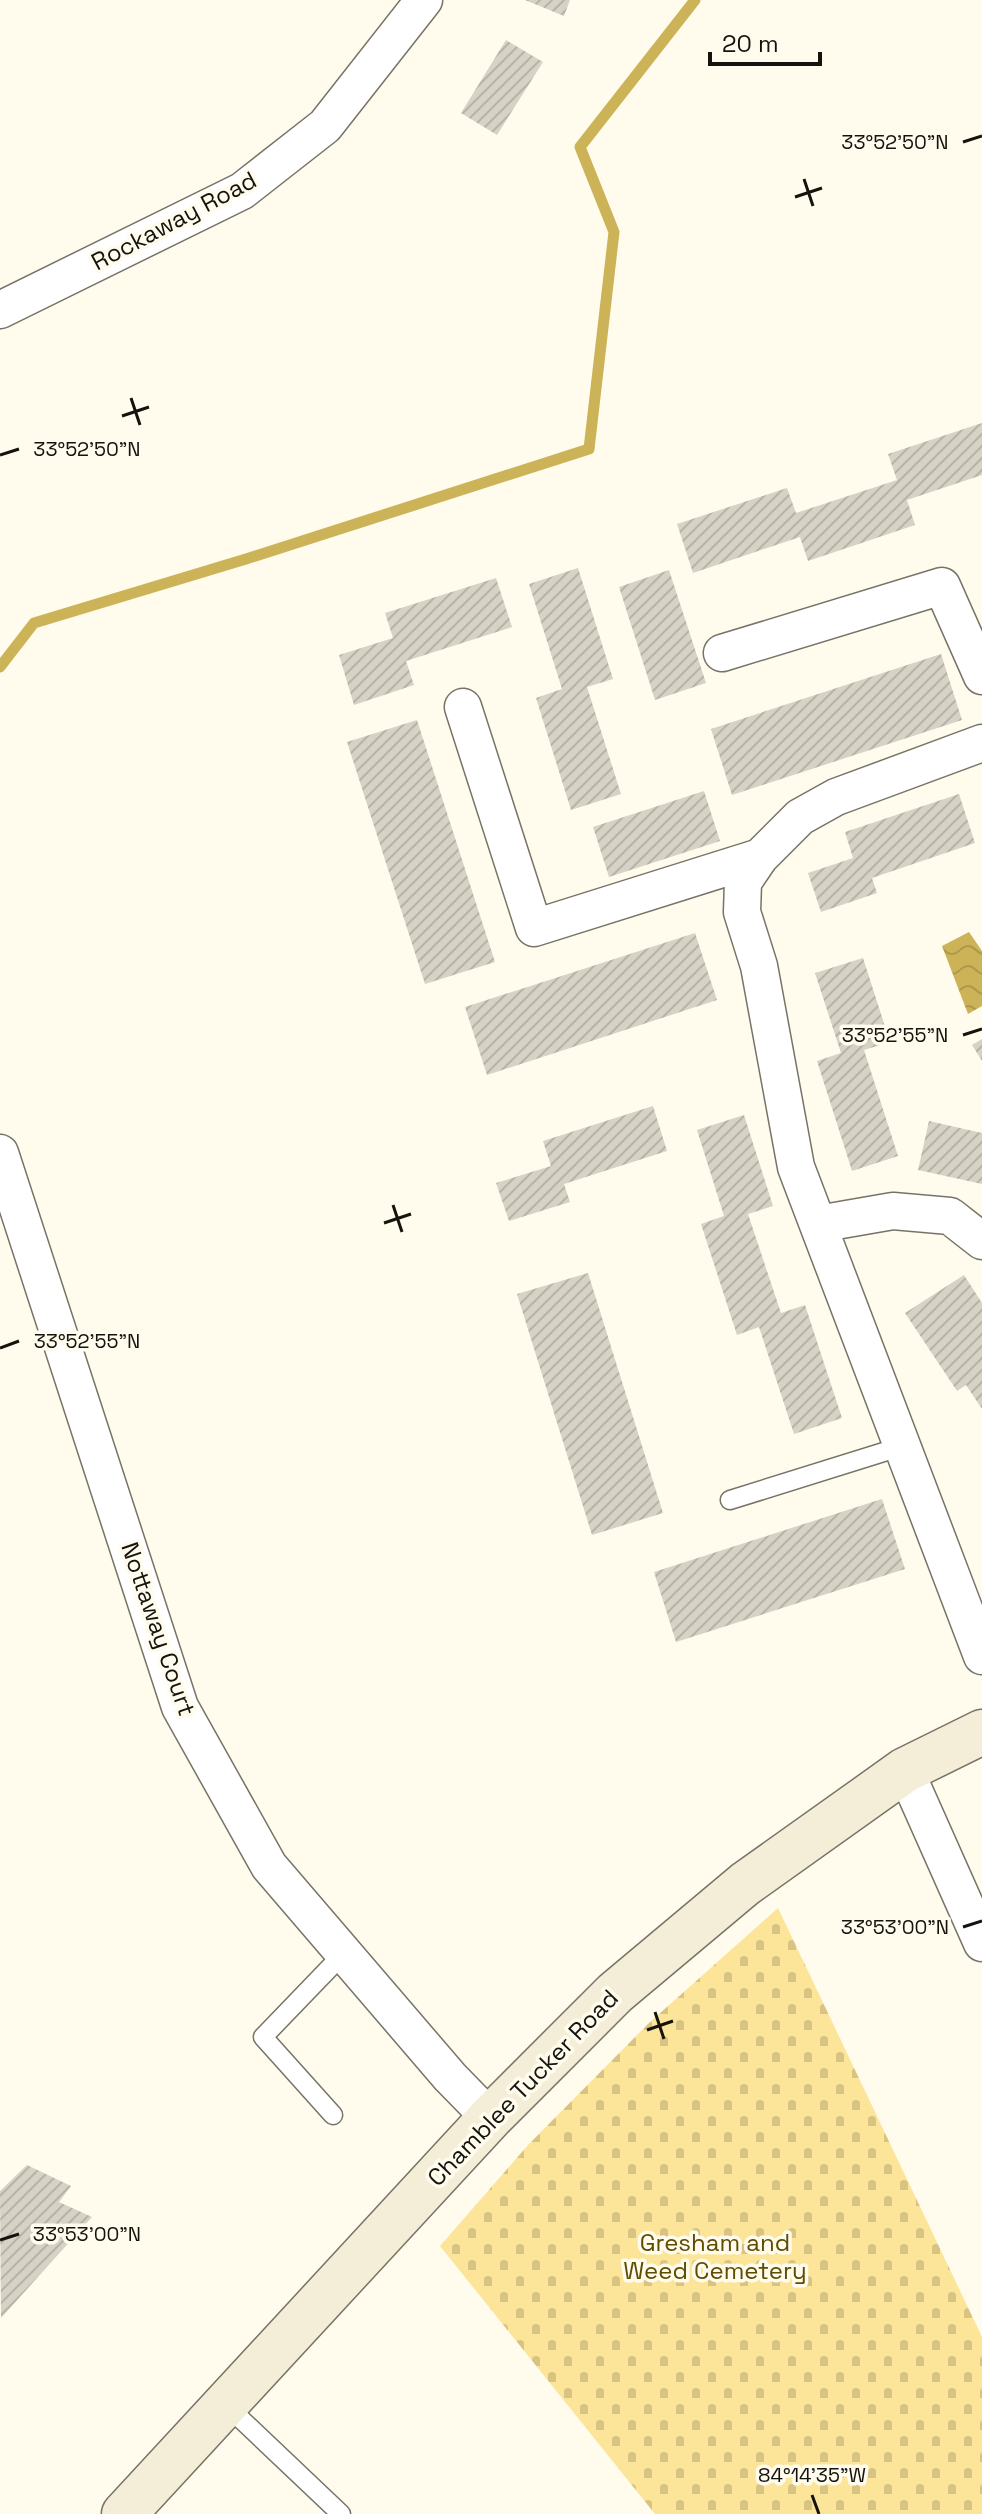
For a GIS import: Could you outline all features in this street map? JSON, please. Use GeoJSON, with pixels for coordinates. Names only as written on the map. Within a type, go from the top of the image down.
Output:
{"type":"FeatureCollection","features":[{"type":"Feature","properties":{"kind":"main road","name":"Chamblee Tucker Road"},"geometry":{"type":"LineString","coordinates":[[124,2514],[490,2118],[615,1993],[733,1894],[905,1770],[982,1732]]}},
{"type":"Feature","properties":{"kind":"street","name":"Rockaway Road"},"geometry":{"type":"LineString","coordinates":[[0,310],[242,191],[325,126],[424,0]]}},
{"type":"Feature","properties":{"kind":"street"},"geometry":{"type":"LineString","coordinates":[[722,653],[942,586],[982,676]]}},
{"type":"Feature","properties":{"kind":"street"},"geometry":{"type":"LineString","coordinates":[[463,707],[534,928],[760,857]]}},
{"type":"Feature","properties":{"kind":"street"},"geometry":{"type":"LineString","coordinates":[[982,743],[836,797],[800,817],[760,857],[743,882],[742,912],[759,966],[796,1167],[982,1656]]}},
{"type":"Feature","properties":{"kind":"street","name":"Nottaway Court"},"geometry":{"type":"LineString","coordinates":[[0,1153],[180,1707],[269,1866],[450,2077],[490,2118]]}},
{"type":"Feature","properties":{"kind":"street"},"geometry":{"type":"LineString","coordinates":[[818,1224],[893,1211],[950,1216],[982,1241]]}},
{"type":"Feature","properties":{"kind":"street"},"geometry":{"type":"LineString","coordinates":[[905,1770],[982,1943]]}},
{"type":"Feature","properties":{"kind":"lane"},"geometry":{"type":"LineString","coordinates":[[730,1500],[903,1446]]}},
{"type":"Feature","properties":{"kind":"lane"},"geometry":{"type":"LineString","coordinates":[[333,2115],[263,2037],[343,1954]]}},
{"type":"Feature","properties":{"kind":"lane"},"geometry":{"type":"LineString","coordinates":[[225,2404],[341,2514]]}},
{"type":"Feature","properties":{"kind":"green space","name":"Gresham and Weed Cemetery"},"geometry":{"type":"Polygon","coordinates":[[[778,1908],[982,2337],[982,2514],[655,2514],[440,2246],[529,2144],[649,2023],[778,1908]]]}},
{"type":"Feature","properties":{"kind":"water"},"geometry":{"type":"Polygon","coordinates":[[[969,932],[982,951],[982,1006],[968,1014],[942,946],[969,932]]]}},
{"type":"Feature","properties":{"kind":"building"},"geometry":{"type":"Polygon","coordinates":[[[525,0],[570,0],[564,16],[525,0]]]}},
{"type":"Feature","properties":{"kind":"building"},"geometry":{"type":"Polygon","coordinates":[[[506,40],[543,62],[497,135],[461,113],[506,40]]]}},
{"type":"Feature","properties":{"kind":"building"},"geometry":{"type":"Polygon","coordinates":[[[982,423],[982,475],[907,500],[915,525],[808,561],[800,537],[693,573],[677,524],[787,488],[796,513],[897,480],[888,454],[982,423]]]}},
{"type":"Feature","properties":{"kind":"building"},"geometry":{"type":"Polygon","coordinates":[[[578,568],[613,679],[587,687],[621,794],[571,810],[536,698],[562,689],[529,584],[578,568]]]}},
{"type":"Feature","properties":{"kind":"building"},"geometry":{"type":"Polygon","coordinates":[[[669,570],[706,683],[655,700],[619,587],[669,570]]]}},
{"type":"Feature","properties":{"kind":"building"},"geometry":{"type":"Polygon","coordinates":[[[496,578],[512,627],[406,661],[414,685],[354,705],[339,655],[393,638],[385,613],[496,578]]]}},
{"type":"Feature","properties":{"kind":"building"},"geometry":{"type":"Polygon","coordinates":[[[941,654],[962,720],[732,795],[711,729],[941,654]]]}},
{"type":"Feature","properties":{"kind":"building"},"geometry":{"type":"Polygon","coordinates":[[[417,720],[495,962],[425,984],[347,742],[417,720]]]}},
{"type":"Feature","properties":{"kind":"building"},"geometry":{"type":"Polygon","coordinates":[[[704,791],[720,841],[609,877],[593,827],[704,791]]]}},
{"type":"Feature","properties":{"kind":"building"},"geometry":{"type":"Polygon","coordinates":[[[959,794],[975,843],[872,878],[877,893],[821,912],[808,873],[853,858],[845,832],[959,794]]]}},
{"type":"Feature","properties":{"kind":"building"},"geometry":{"type":"Polygon","coordinates":[[[695,933],[717,1000],[487,1075],[465,1007],[695,933]]]}},
{"type":"Feature","properties":{"kind":"building"},"geometry":{"type":"Polygon","coordinates":[[[863,958],[890,1042],[864,1050],[898,1156],[852,1171],[817,1061],[841,1053],[815,973],[863,958]]]}},
{"type":"Feature","properties":{"kind":"building"},"geometry":{"type":"Polygon","coordinates":[[[982,1039],[982,1061],[972,1045],[982,1039]]]}},
{"type":"Feature","properties":{"kind":"building"},"geometry":{"type":"Polygon","coordinates":[[[653,1106],[667,1151],[564,1184],[570,1202],[509,1221],[496,1183],[551,1166],[543,1141],[653,1106]]]}},
{"type":"Feature","properties":{"kind":"building"},"geometry":{"type":"Polygon","coordinates":[[[744,1115],[773,1206],[748,1214],[781,1313],[805,1305],[842,1418],[794,1434],[759,1327],[737,1335],[701,1224],[724,1216],[697,1130],[744,1115]]]}},
{"type":"Feature","properties":{"kind":"building"},"geometry":{"type":"Polygon","coordinates":[[[929,1121],[982,1133],[982,1184],[918,1170],[929,1121]]]}},
{"type":"Feature","properties":{"kind":"building"},"geometry":{"type":"Polygon","coordinates":[[[588,1273],[663,1513],[592,1535],[517,1294],[588,1273]]]}},
{"type":"Feature","properties":{"kind":"building"},"geometry":{"type":"Polygon","coordinates":[[[964,1275],[982,1303],[982,1409],[966,1385],[957,1391],[905,1313],[964,1275]]]}},
{"type":"Feature","properties":{"kind":"building"},"geometry":{"type":"Polygon","coordinates":[[[882,1499],[905,1569],[676,1642],[654,1572],[882,1499]]]}},
{"type":"Feature","properties":{"kind":"building"},"geometry":{"type":"Polygon","coordinates":[[[27,2165],[71,2186],[59,2202],[92,2217],[1,2318],[0,2191],[27,2165]]]}},
{"type":"Feature","properties":{"kind":"waterway"},"geometry":{"type":"LineString","coordinates":[[0,667],[34,623],[589,449],[614,232],[580,147],[695,0]]}}]}
